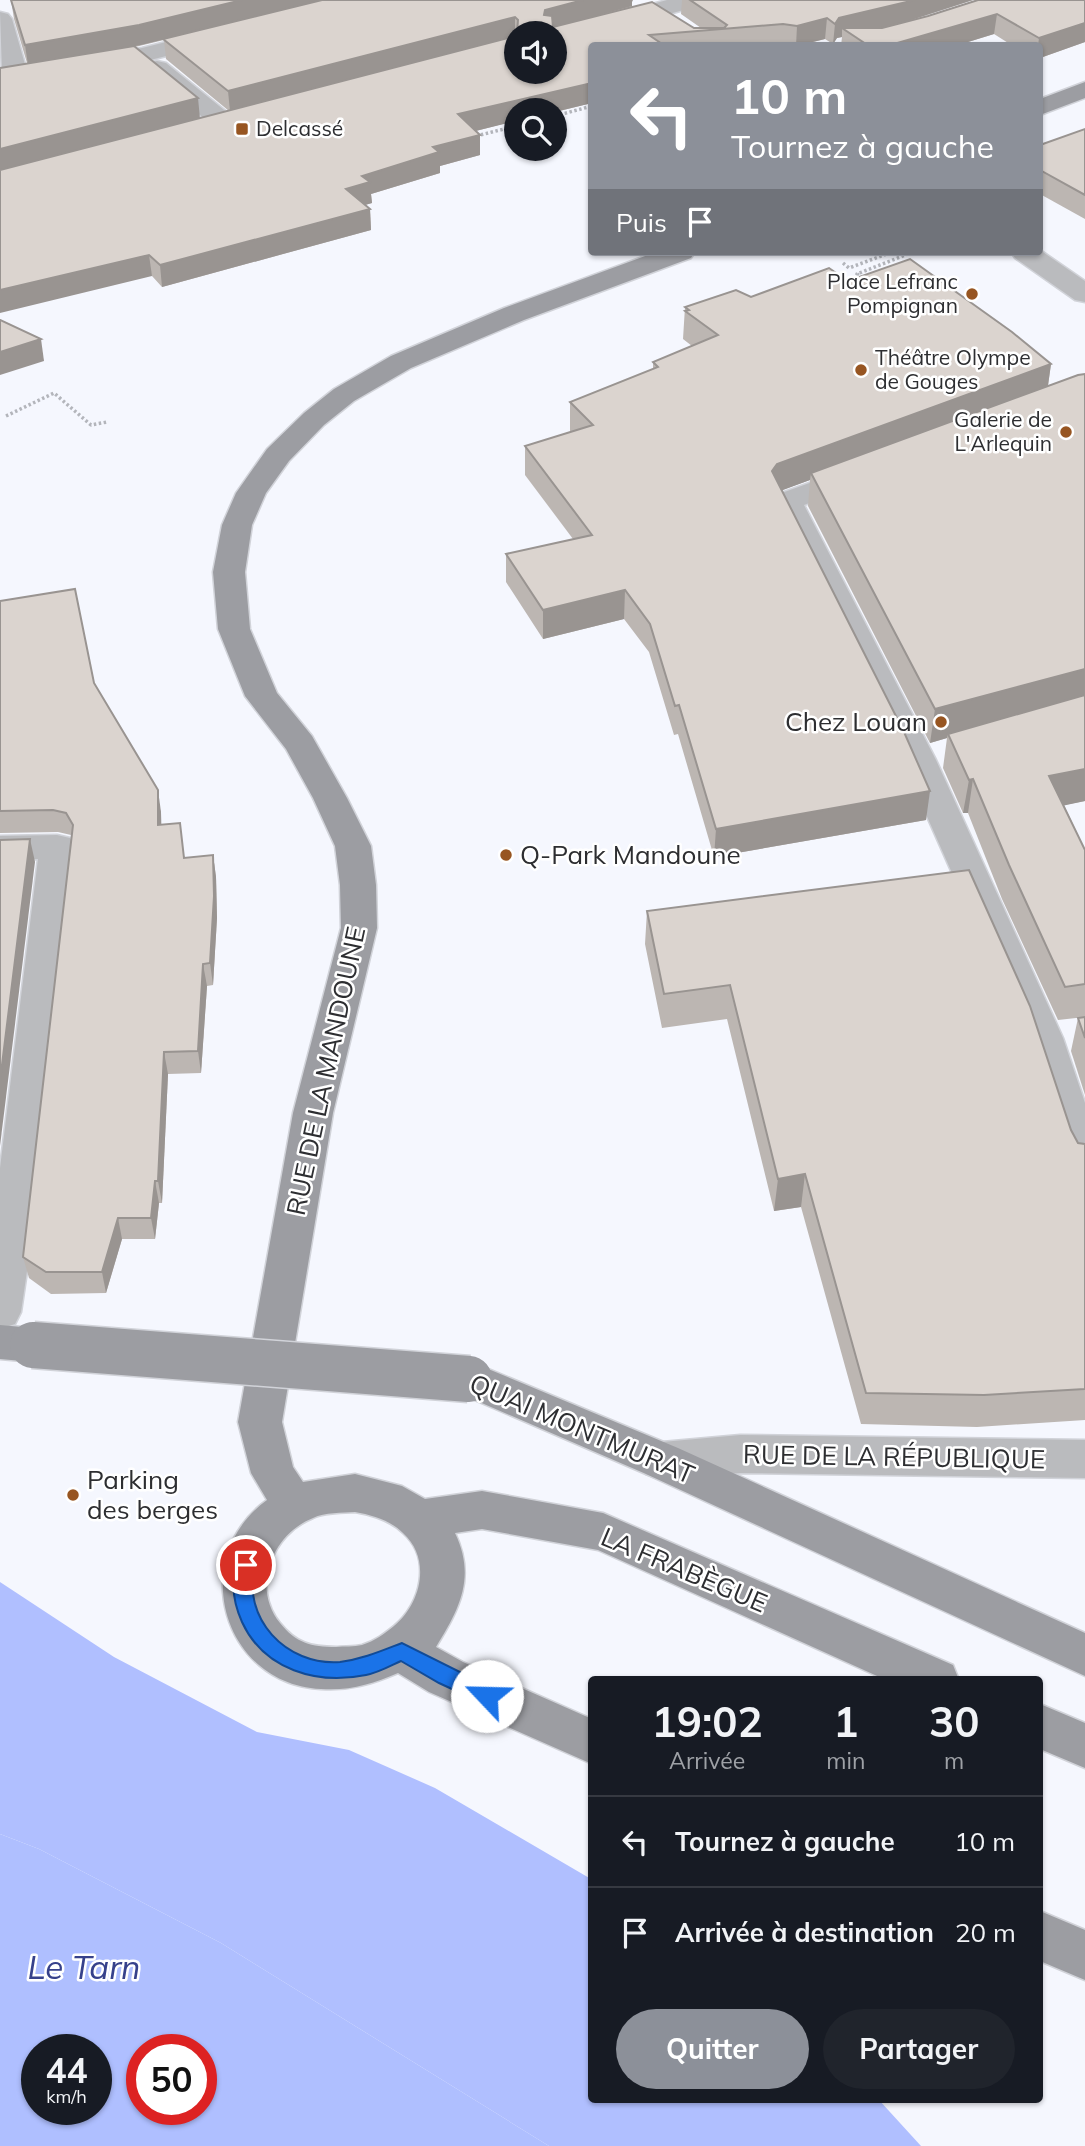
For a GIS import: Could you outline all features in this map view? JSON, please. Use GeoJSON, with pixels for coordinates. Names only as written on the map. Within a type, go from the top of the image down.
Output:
{"type":"FeatureCollection","features":[{"type":"Feature","properties":{"kind":"main road"},"geometry":{"type":"LineString","coordinates":[[1043,107],[1085,89]]}},
{"type":"Feature","properties":{"kind":"main road"},"geometry":{"type":"LineString","coordinates":[[1043,123],[1085,107]]}},
{"type":"Feature","properties":{"kind":"main road","name":"RUE DE LA MANDOUNE"},"geometry":{"type":"LineString","coordinates":[[295,1506],[273,1473],[260,1422],[313,1113],[359,928],[358,885],[353,846],[330,798],[300,744],[262,696],[234,629],[229,572],[237,525],[251,494],[278,456],[314,419],[344,395],[401,362],[426,351],[514,314],[670,256]]}},
{"type":"Feature","properties":{"kind":"main road","name":"QUAI MONTMURAT"},"geometry":{"type":"LineString","coordinates":[[16,1344],[469,1379],[662,1461],[1085,1655]]}},
{"type":"Feature","properties":{"kind":"main road"},"geometry":{"type":"LineString","coordinates":[[355,1493],[385,1499],[419,1519],[436,1542],[444,1570],[441,1600],[427,1627],[402,1651],[369,1666],[337,1671],[305,1666],[277,1653],[256,1632],[245,1607],[242,1580],[250,1550],[268,1525],[295,1506],[324,1495],[355,1493]]}},
{"type":"Feature","properties":{"kind":"main road","name":"LA FRABÈGUE"},"geometry":{"type":"LineString","coordinates":[[419,1519],[482,1510],[603,1532],[927,1676]]}},
{"type":"Feature","properties":{"kind":"main road"},"geometry":{"type":"LineString","coordinates":[[402,1651],[446,1677],[588,1740]]}},
{"type":"Feature","properties":{"kind":"main road"},"geometry":{"type":"LineString","coordinates":[[1043,1727],[1085,1746]]}},
{"type":"Feature","properties":{"kind":"main road"},"geometry":{"type":"LineString","coordinates":[[1043,1937],[1085,1955]]}},
{"type":"Feature","properties":{"kind":"street"},"geometry":{"type":"LineString","coordinates":[[567,33],[647,6],[694,0]]}},
{"type":"Feature","properties":{"kind":"street"},"geometry":{"type":"LineString","coordinates":[[647,6],[682,26]]}},
{"type":"Feature","properties":{"kind":"street"},"geometry":{"type":"LineString","coordinates":[[0,12],[23,7]]}},
{"type":"Feature","properties":{"kind":"street"},"geometry":{"type":"LineString","coordinates":[[0,19],[8,79],[142,55],[233,33]]}},
{"type":"Feature","properties":{"kind":"street"},"geometry":{"type":"LineString","coordinates":[[142,55],[225,123]]}},
{"type":"Feature","properties":{"kind":"street"},"geometry":{"type":"LineString","coordinates":[[198,130],[251,116]]}},
{"type":"Feature","properties":{"kind":"street"},"geometry":{"type":"LineString","coordinates":[[1031,256],[1085,294]]}},
{"type":"Feature","properties":{"kind":"street"},"geometry":{"type":"LineString","coordinates":[[889,463],[787,501],[932,757],[1060,1036],[1085,1163]]}},
{"type":"Feature","properties":{"kind":"street"},"geometry":{"type":"LineString","coordinates":[[0,848],[57,847],[12,1237],[0,1312]]}},
{"type":"Feature","properties":{"kind":"street","name":"RUE DE LA RÉPUBLIQUE"},"geometry":{"type":"LineString","coordinates":[[662,1461],[740,1454],[1085,1459]]}},
{"type":"Feature","properties":{"kind":"path"},"geometry":{"type":"LineString","coordinates":[[567,113],[588,107]]}},
{"type":"Feature","properties":{"kind":"path"},"geometry":{"type":"LineString","coordinates":[[467,139],[504,129]]}},
{"type":"Feature","properties":{"kind":"path"},"geometry":{"type":"LineString","coordinates":[[849,268],[881,256]]}},
{"type":"Feature","properties":{"kind":"path"},"geometry":{"type":"LineString","coordinates":[[857,274],[904,256]]}},
{"type":"Feature","properties":{"kind":"path"},"geometry":{"type":"LineString","coordinates":[[843,263],[867,281]]}},
{"type":"Feature","properties":{"kind":"path"},"geometry":{"type":"LineString","coordinates":[[6,416],[54,393],[91,425],[107,422]]}},
{"type":"Feature","properties":{"kind":"shaded area"},"geometry":{"type":"Polygon","coordinates":[[[0,1582],[114,1657],[257,1732],[349,1750],[435,1788],[588,1877],[588,2103],[882,2103],[921,2146],[549,2146],[221,1943],[39,1849],[0,1834],[0,1582]]]}},
{"type":"Feature","properties":{"kind":"water","name":"Le Tarn"},"geometry":{"type":"Polygon","coordinates":[[[0,1834],[39,1849],[221,1943],[549,2146],[0,2146],[0,1834]]]}},
{"type":"Feature","properties":{"kind":"building"},"geometry":{"type":"Polygon","coordinates":[[[11,0],[242,0],[139,25],[25,45],[11,0]]]}},
{"type":"Feature","properties":{"kind":"building"},"geometry":{"type":"Polygon","coordinates":[[[322,0],[583,0],[545,10],[544,15],[552,16],[552,21],[518,21],[515,17],[228,91],[163,39],[322,0]]]}},
{"type":"Feature","properties":{"kind":"building"},"geometry":{"type":"Polygon","coordinates":[[[690,0],[915,0],[839,18],[835,24],[827,18],[797,26],[783,24],[649,35],[659,42],[588,42],[588,84],[527,98],[504,98],[504,103],[458,114],[480,135],[433,147],[439,152],[362,176],[370,182],[346,189],[370,209],[160,265],[149,255],[0,290],[0,170],[504,39],[504,84],[567,84],[567,23],[652,2],[694,28],[724,28],[727,25],[690,0]]]}},
{"type":"Feature","properties":{"kind":"building"},"geometry":{"type":"Polygon","coordinates":[[[978,0],[1085,0],[1085,23],[1039,38],[997,14],[901,42],[863,42],[842,28],[882,28],[978,0]]]}},
{"type":"Feature","properties":{"kind":"building"},"geometry":{"type":"Polygon","coordinates":[[[134,46],[198,98],[0,149],[0,68],[134,46]]]}},
{"type":"Feature","properties":{"kind":"building"},"geometry":{"type":"Polygon","coordinates":[[[1085,129],[1085,195],[1043,172],[1043,144],[1085,129]]]}},
{"type":"Feature","properties":{"kind":"building"},"geometry":{"type":"Polygon","coordinates":[[[910,259],[1012,332],[1051,364],[777,464],[772,471],[904,732],[930,791],[716,829],[679,705],[675,706],[650,624],[625,590],[543,610],[506,554],[592,535],[525,446],[593,425],[570,402],[658,367],[653,362],[718,335],[685,311],[689,310],[685,307],[736,290],[751,297],[829,268],[848,281],[910,259]]]}},
{"type":"Feature","properties":{"kind":"building"},"geometry":{"type":"Polygon","coordinates":[[[0,320],[41,339],[0,352],[0,320]]]}},
{"type":"Feature","properties":{"kind":"building"},"geometry":{"type":"Polygon","coordinates":[[[1085,374],[1085,669],[935,709],[811,473],[1085,374]]]}},
{"type":"Feature","properties":{"kind":"building"},"geometry":{"type":"Polygon","coordinates":[[[75,589],[94,683],[158,790],[158,825],[180,823],[184,858],[213,855],[214,896],[210,963],[203,964],[198,1051],[164,1052],[158,1181],[155,1181],[151,1218],[118,1218],[102,1272],[46,1272],[23,1257],[73,825],[66,813],[53,810],[0,811],[0,601],[75,589]]]}},
{"type":"Feature","properties":{"kind":"building"},"geometry":{"type":"Polygon","coordinates":[[[1085,695],[1085,769],[1049,776],[1085,850],[1085,984],[1065,987],[973,779],[969,780],[948,734],[1085,695]]]}},
{"type":"Feature","properties":{"kind":"building"},"geometry":{"type":"Polygon","coordinates":[[[30,839],[0,1081],[0,840],[30,839]]]}},
{"type":"Feature","properties":{"kind":"building"},"geometry":{"type":"Polygon","coordinates":[[[969,870],[1030,1006],[1071,1130],[1078,1143],[1085,1144],[1085,1389],[984,1395],[866,1393],[805,1174],[778,1179],[730,985],[664,994],[647,911],[969,870]]]}},
{"type":"Feature","properties":{"kind":"building"},"geometry":{"type":"Polygon","coordinates":[[[1085,1017],[1085,1038],[1078,1018],[1085,1017]]]}},
{"type":"Feature","properties":{"kind":"place","name":"Delcassé"},"geometry":{"type":"Point","coordinates":[242,129]}},
{"type":"Feature","properties":{"kind":"place","name":"Place Lefranc Pompignan"},"geometry":{"type":"Point","coordinates":[972,294]}},
{"type":"Feature","properties":{"kind":"place","name":"Théâtre Olympe de Gouges"},"geometry":{"type":"Point","coordinates":[861,370]}},
{"type":"Feature","properties":{"kind":"place","name":"Galerie de L'Arlequin"},"geometry":{"type":"Point","coordinates":[1066,432]}},
{"type":"Feature","properties":{"kind":"place","name":"Chez Louan"},"geometry":{"type":"Point","coordinates":[941,722]}},
{"type":"Feature","properties":{"kind":"place","name":"Q-Park Mandoune"},"geometry":{"type":"Point","coordinates":[506,855]}},
{"type":"Feature","properties":{"kind":"place","name":"Parking des berges"},"geometry":{"type":"Point","coordinates":[73,1495]}},
{"type":"Feature","properties":{"kind":"route"},"geometry":{"type":"LineString","coordinates":[[246,1565],[242,1580],[245,1607],[256,1632],[277,1653],[305,1666],[337,1671],[369,1666],[402,1651],[446,1677],[487,1696]]}}]}
